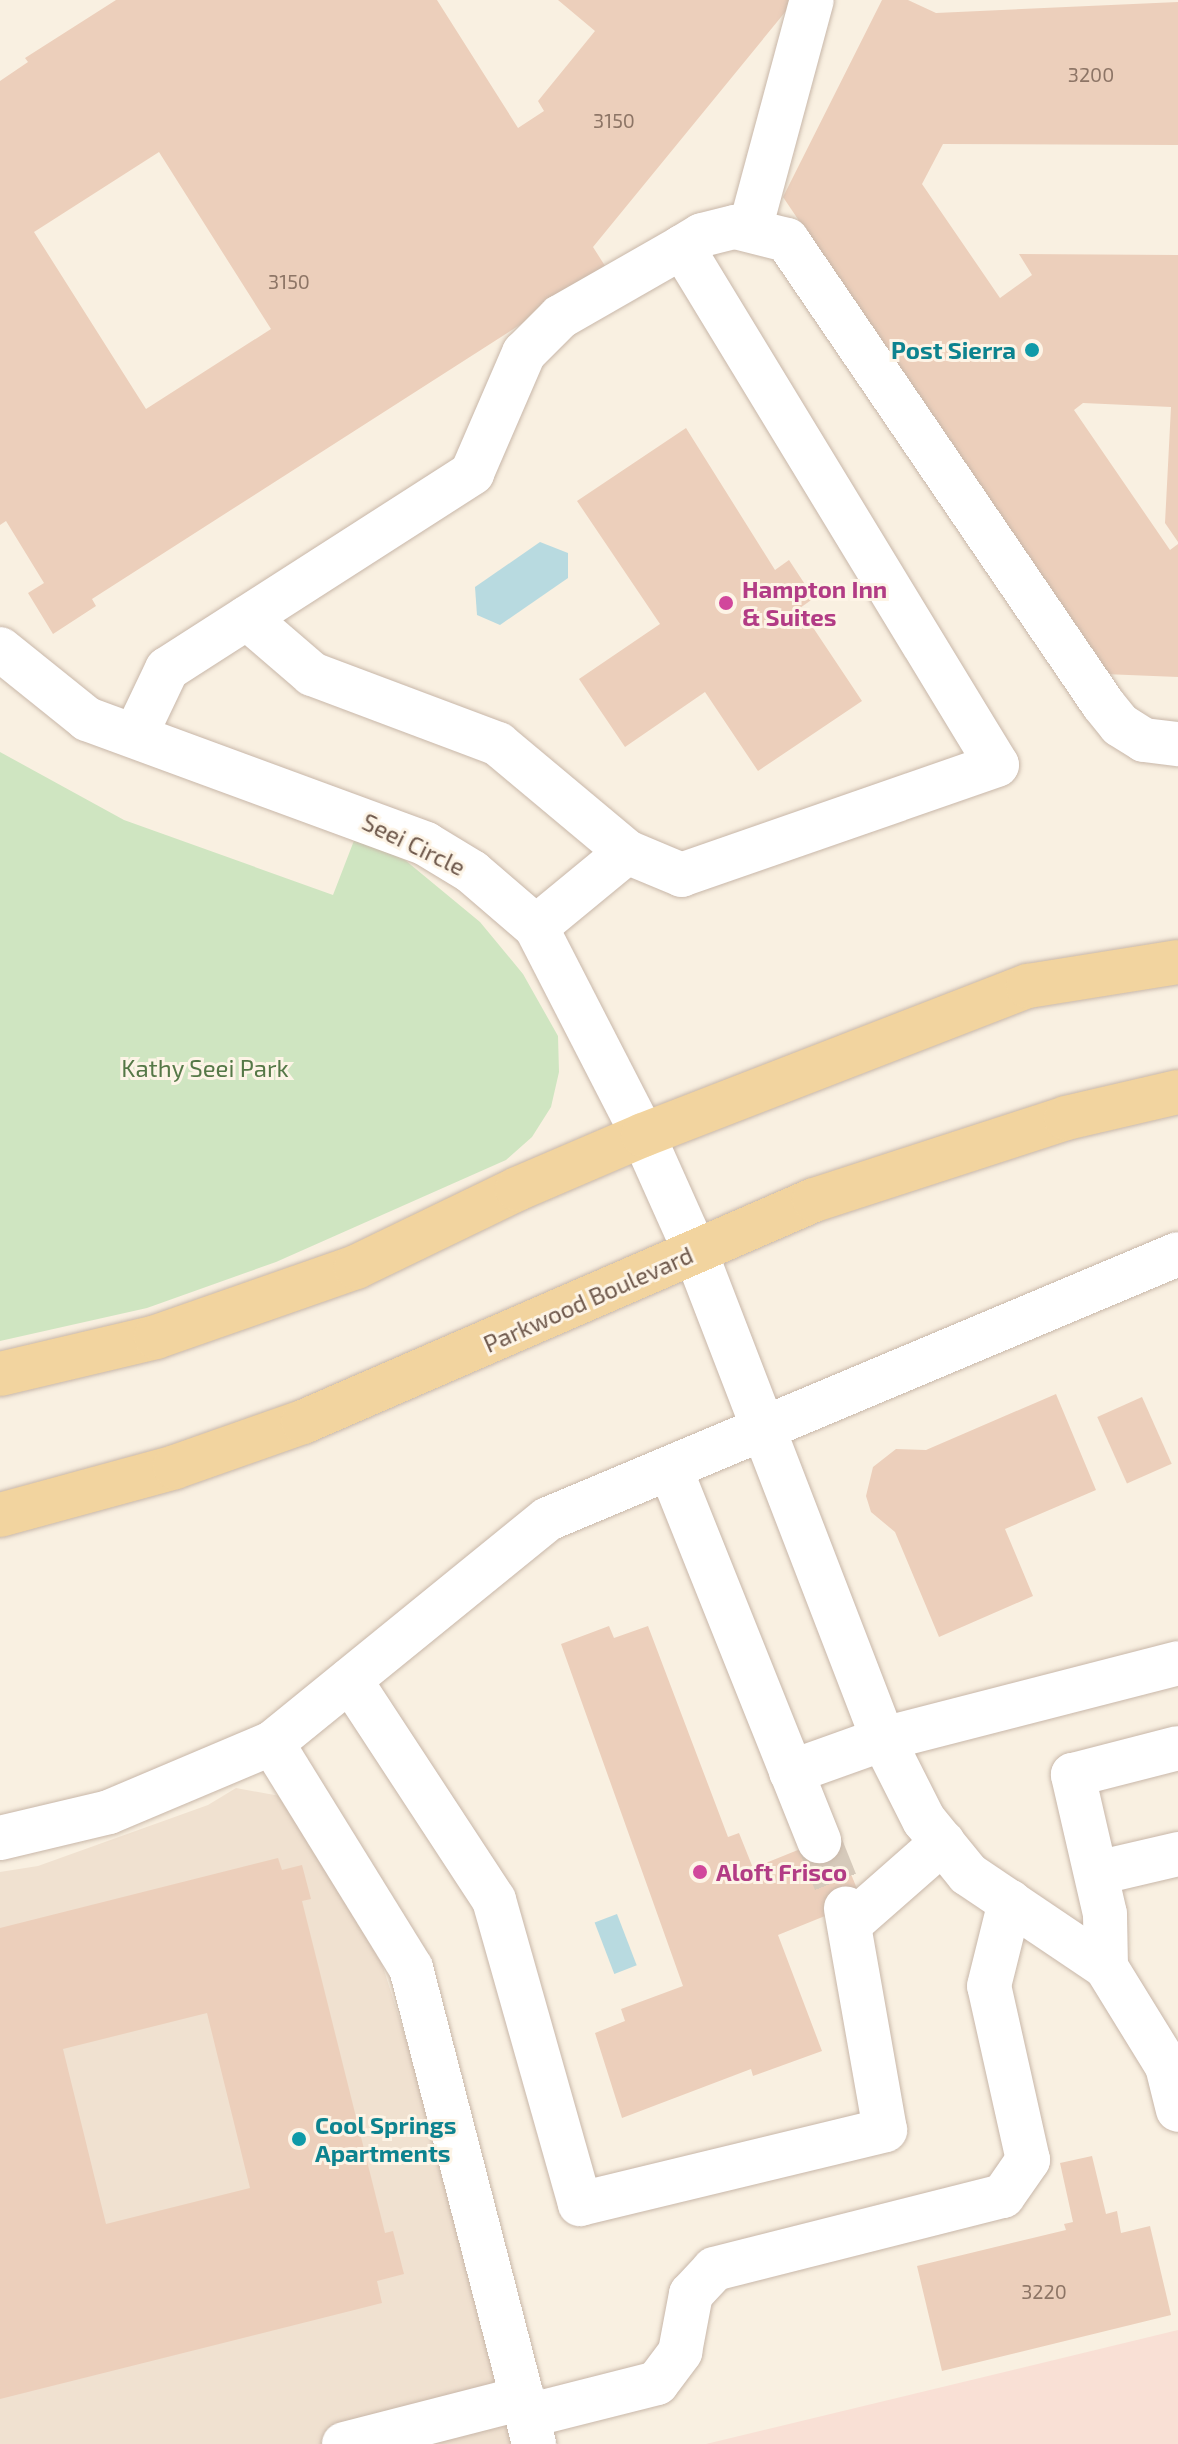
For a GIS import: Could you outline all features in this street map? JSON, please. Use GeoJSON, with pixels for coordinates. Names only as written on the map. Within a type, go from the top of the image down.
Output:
{"type":"FeatureCollection","features":[{"type":"Feature","properties":{"kind":"main road"},"geometry":{"type":"LineString","coordinates":[[0,1374],[156,1337],[356,1267],[517,1189],[643,1135],[1028,986],[1178,962]]}},
{"type":"Feature","properties":{"kind":"main road","name":"Parkwood Boulevard"},"geometry":{"type":"LineString","coordinates":[[0,1515],[175,1467],[303,1422],[695,1251],[859,1186],[1066,1118],[1178,1092]]}},
{"type":"Feature","properties":{"kind":"street"},"geometry":{"type":"LineString","coordinates":[[750,229],[812,0]]}},
{"type":"Feature","properties":{"kind":"street"},"geometry":{"type":"LineString","coordinates":[[136,734],[167,669],[472,473],[524,353],[554,311],[721,228],[750,229],[787,240],[1103,704],[1120,725],[1144,740],[1178,744]]}},
{"type":"Feature","properties":{"kind":"street"},"geometry":{"type":"LineString","coordinates":[[247,618],[312,674],[498,744],[627,852],[682,875],[997,765],[682,247]]}},
{"type":"Feature","properties":{"kind":"street","name":"Seei Circle"},"geometry":{"type":"LineString","coordinates":[[0,649],[87,719],[136,734],[426,844],[472,872],[536,927],[643,1135],[695,1251],[761,1429],[883,1739],[924,1820],[968,1874],[1106,1967]]}},
{"type":"Feature","properties":{"kind":"street"},"geometry":{"type":"LineString","coordinates":[[536,927],[627,852]]}},
{"type":"Feature","properties":{"kind":"street"},"geometry":{"type":"LineString","coordinates":[[0,1838],[109,1812],[272,1743],[548,1519],[1178,1254]]}},
{"type":"Feature","properties":{"kind":"street"},"geometry":{"type":"LineString","coordinates":[[670,1468],[819,1841]]}},
{"type":"Feature","properties":{"kind":"street"},"geometry":{"type":"LineString","coordinates":[[791,1772],[883,1739],[1178,1663]]}},
{"type":"Feature","properties":{"kind":"street"},"geometry":{"type":"LineString","coordinates":[[350,1680],[494,1900],[580,2204],[885,2130],[849,1915],[943,1842]]}},
{"type":"Feature","properties":{"kind":"street"},"geometry":{"type":"LineString","coordinates":[[272,1743],[411,1968],[528,2420]]}},
{"type":"Feature","properties":{"kind":"street"},"geometry":{"type":"LineString","coordinates":[[1178,1748],[1073,1775],[1105,1914],[1106,1967],[1167,2066],[1178,2110]]}},
{"type":"Feature","properties":{"kind":"street"},"geometry":{"type":"LineString","coordinates":[[1097,1873],[1178,1854]]}},
{"type":"Feature","properties":{"kind":"street"},"geometry":{"type":"LineString","coordinates":[[344,2444],[528,2420],[657,2383],[680,2352],[691,2294],[714,2269],[1003,2196],[1028,2160],[989,1986],[1010,1902]]}},
{"type":"Feature","properties":{"kind":"shaded area"},"geometry":{"type":"Polygon","coordinates":[[[236,1788],[280,1796],[382,1964],[437,2137],[512,2444],[0,2444],[0,1872],[38,1866],[208,1805],[236,1788]]]}},
{"type":"Feature","properties":{"kind":"shaded area"},"geometry":{"type":"Polygon","coordinates":[[[1178,2330],[1178,2444],[706,2444],[1178,2330]]]}},
{"type":"Feature","properties":{"kind":"green space","name":"Kathy Seei Park"},"geometry":{"type":"Polygon","coordinates":[[[0,752],[124,820],[333,895],[355,838],[405,860],[480,922],[523,974],[558,1036],[559,1072],[551,1107],[532,1137],[506,1160],[276,1262],[147,1308],[0,1341],[0,752]]]}},
{"type":"Feature","properties":{"kind":"water"},"geometry":{"type":"Polygon","coordinates":[[[540,542],[568,553],[568,578],[500,625],[477,615],[475,587],[540,542]]]}},
{"type":"Feature","properties":{"kind":"water"},"geometry":{"type":"Polygon","coordinates":[[[617,1914],[637,1965],[614,1974],[595,1923],[617,1914]]]}},
{"type":"Feature","properties":{"kind":"building"},"geometry":{"type":"Polygon","coordinates":[[[116,0],[437,0],[518,128],[544,111],[538,101],[595,31],[558,0],[795,0],[593,247],[607,269],[92,599],[96,606],[53,634],[28,593],[44,583],[6,521],[0,525],[0,81],[28,62],[25,58],[116,0]],[[159,152],[34,232],[146,409],[271,329],[159,152]]]}},
{"type":"Feature","properties":{"kind":"building","name":"Post Sierra"},"geometry":{"type":"Polygon","coordinates":[[[882,0],[908,0],[936,13],[1178,2],[1178,145],[943,144],[922,184],[1000,298],[1032,275],[1019,254],[1178,255],[1178,542],[1165,523],[1171,407],[1083,403],[1074,410],[1170,550],[1178,544],[1178,677],[1104,674],[783,197],[882,0]]]}},
{"type":"Feature","properties":{"kind":"building","name":"Hampton Inn & Suites"},"geometry":{"type":"Polygon","coordinates":[[[686,428],[775,570],[789,560],[814,598],[800,608],[862,701],[758,771],[705,692],[625,747],[579,679],[660,624],[577,501],[686,428]]]}},
{"type":"Feature","properties":{"kind":"building"},"geometry":{"type":"Polygon","coordinates":[[[1056,1394],[1096,1490],[1005,1529],[1033,1596],[939,1637],[895,1532],[871,1512],[866,1496],[873,1467],[896,1449],[926,1450],[1056,1394]]]}},
{"type":"Feature","properties":{"kind":"building"},"geometry":{"type":"Polygon","coordinates":[[[1142,1397],[1172,1464],[1127,1484],[1097,1417],[1142,1397]]]}},
{"type":"Feature","properties":{"kind":"building","name":"Aloft Frisco"},"geometry":{"type":"Polygon","coordinates":[[[609,1626],[614,1638],[648,1626],[728,1837],[739,1833],[753,1868],[835,1835],[862,1901],[778,1935],[822,2051],[753,2076],[751,2069],[622,2118],[595,2033],[625,2021],[621,2009],[683,1986],[561,1644],[609,1626]]]}},
{"type":"Feature","properties":{"kind":"building","name":"Cool Springs Apartments"},"geometry":{"type":"Polygon","coordinates":[[[278,1858],[282,1870],[302,1865],[311,1899],[302,1901],[385,2233],[393,2231],[404,2274],[377,2281],[382,2303],[0,2399],[0,1928],[278,1858]],[[207,2013],[63,2049],[106,2224],[250,2188],[207,2013]]]}},
{"type":"Feature","properties":{"kind":"building"},"geometry":{"type":"Polygon","coordinates":[[[1092,2156],[1106,2214],[1117,2211],[1121,2233],[1150,2226],[1171,2315],[942,2371],[917,2266],[1066,2230],[1064,2224],[1073,2222],[1060,2163],[1092,2156]]]}},
{"type":"Feature","properties":{"kind":"tunnel"},"geometry":{"type":"LineString","coordinates":[[819,1841],[846,1908]]}},
{"type":"Feature","properties":{"kind":"place","name":"Post Sierra"},"geometry":{"type":"Point","coordinates":[1032,350]}},
{"type":"Feature","properties":{"kind":"place","name":"Hampton Inn & Suites"},"geometry":{"type":"Point","coordinates":[726,603]}},
{"type":"Feature","properties":{"kind":"place","name":"Aloft Frisco"},"geometry":{"type":"Point","coordinates":[700,1872]}},
{"type":"Feature","properties":{"kind":"place","name":"Cool Springs Apartments"},"geometry":{"type":"Point","coordinates":[299,2139]}}]}
